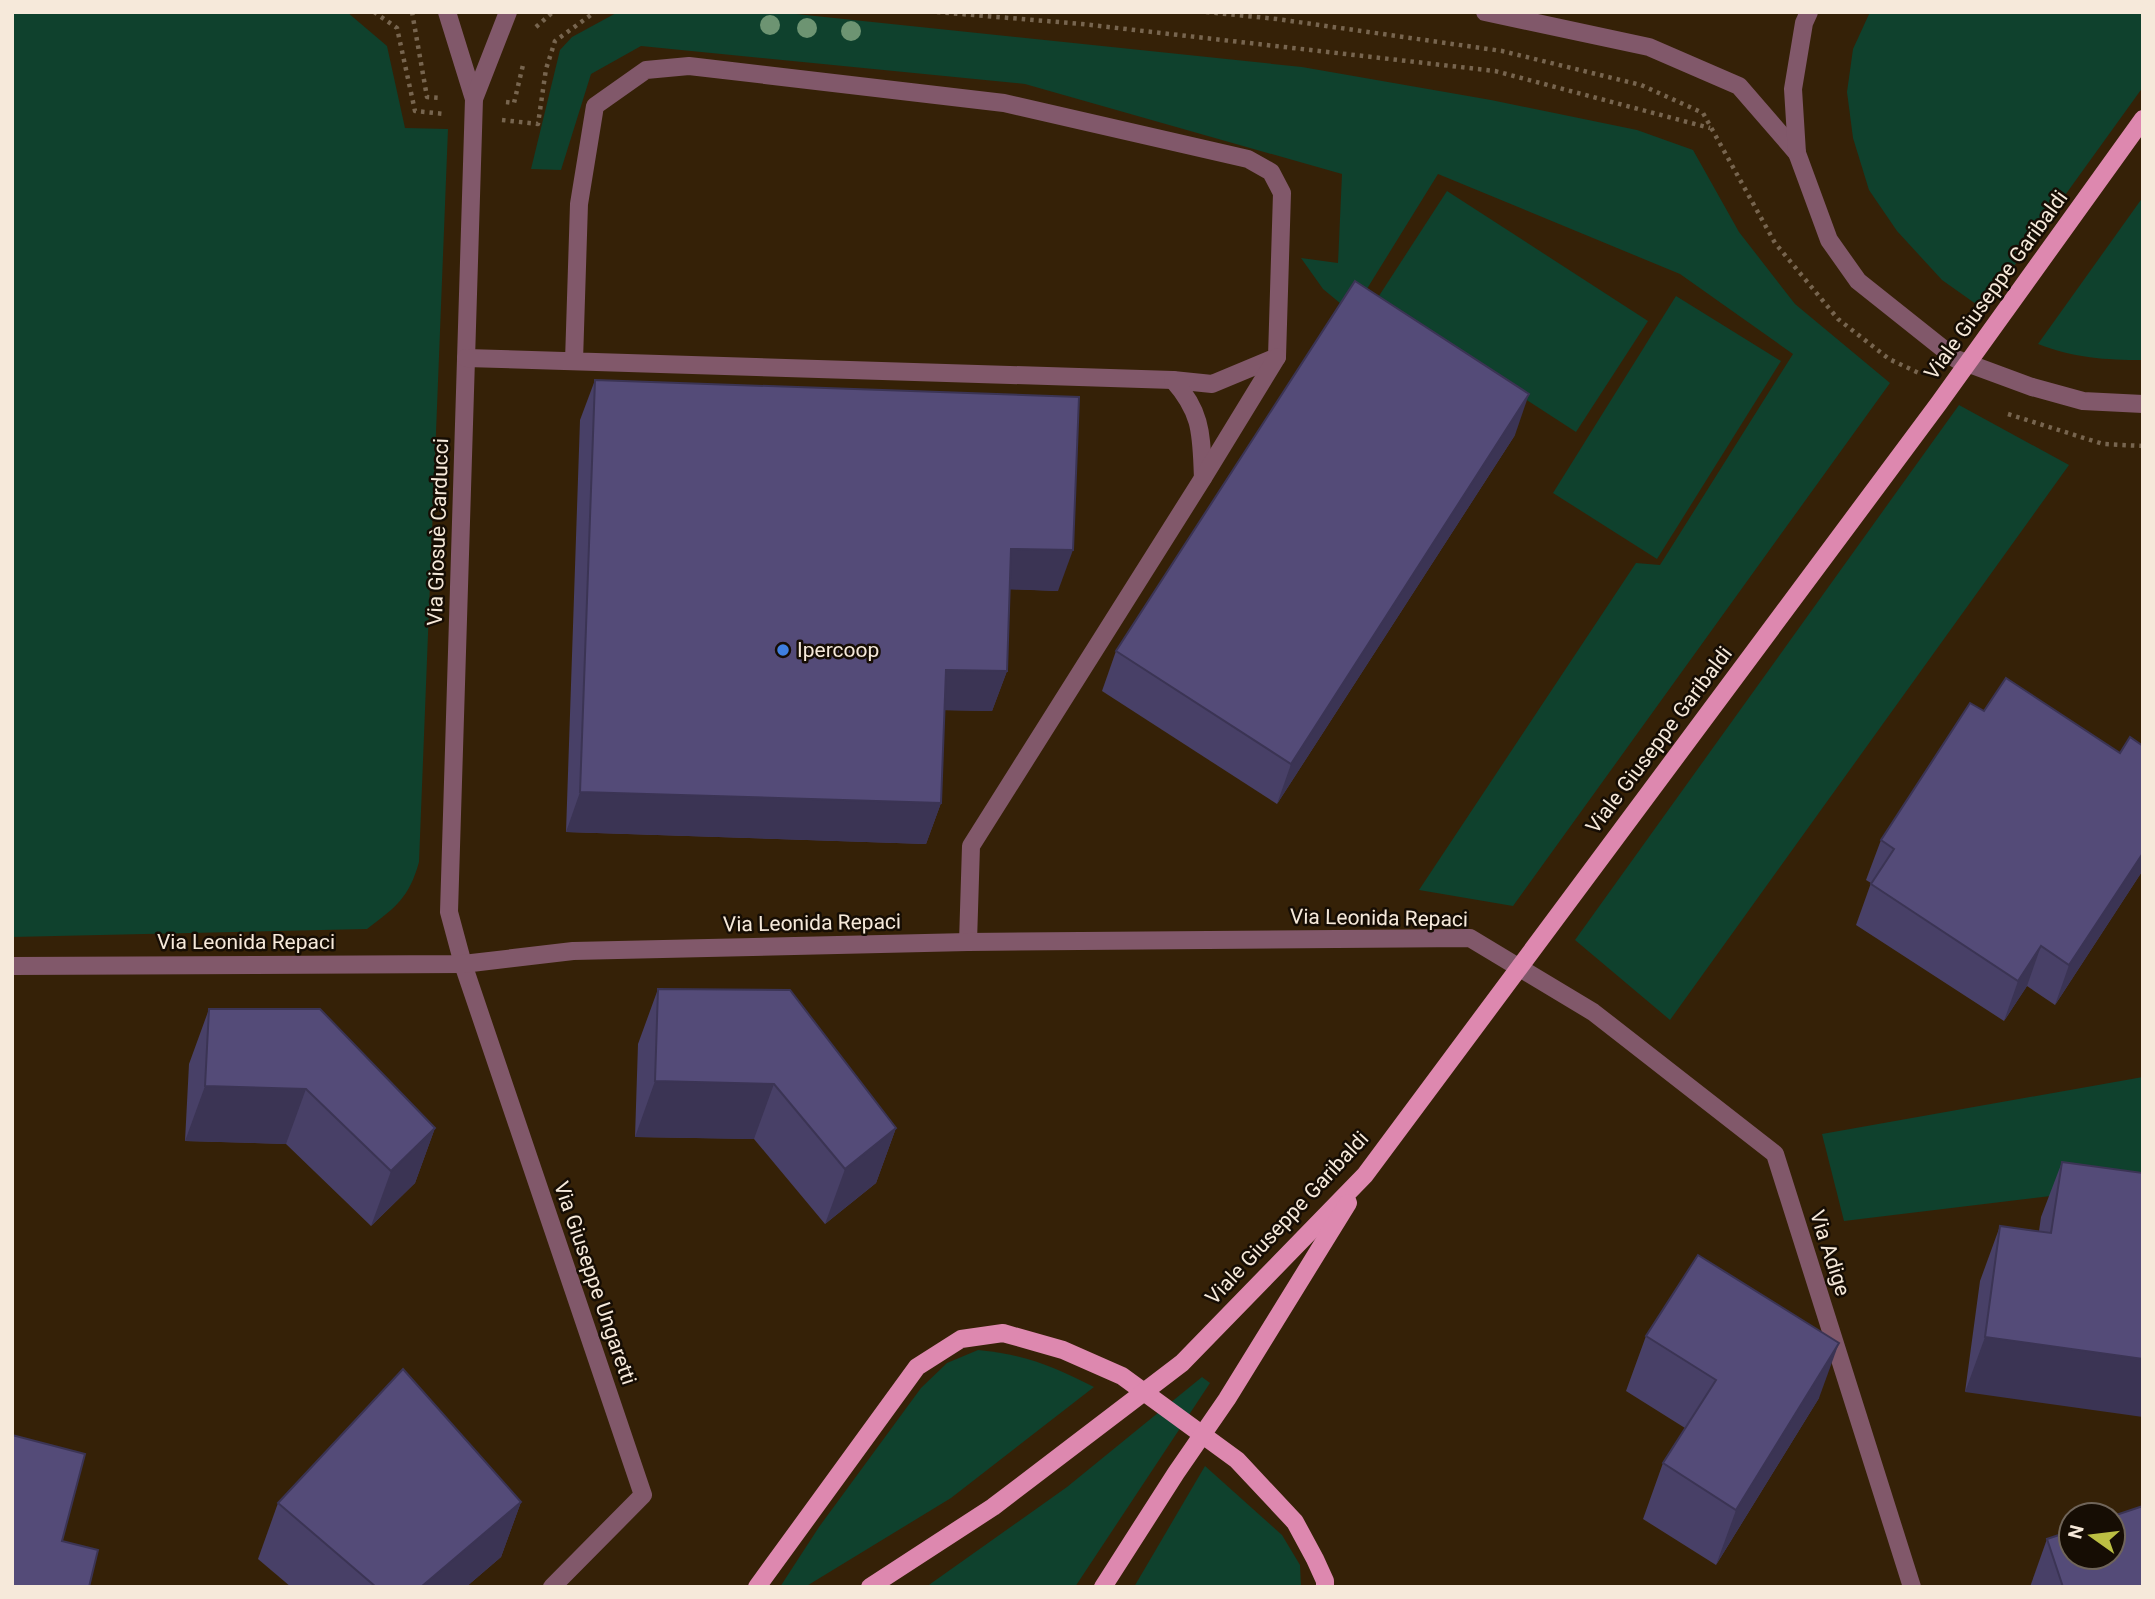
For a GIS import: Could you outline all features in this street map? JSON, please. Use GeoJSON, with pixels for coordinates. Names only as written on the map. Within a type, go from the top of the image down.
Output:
{"type":"FeatureCollection","features":[{"type":"Feature","properties":{"kind":"main road","name":"Viale Giuseppe Garibaldi"},"geometry":{"type":"LineString","coordinates":[[870,1587],[993,1507],[1182,1363],[1365,1175],[1939,403],[2143,119]]}},
{"type":"Feature","properties":{"kind":"main road"},"geometry":{"type":"LineString","coordinates":[[1104,1587],[1176,1473],[1227,1399],[1365,1175]]}},
{"type":"Feature","properties":{"kind":"main road"},"geometry":{"type":"LineString","coordinates":[[757,1587],[917,1367],[961,1339],[1003,1333],[1063,1350],[1122,1376],[1237,1460],[1295,1522],[1315,1559],[1325,1587]]}},
{"type":"Feature","properties":{"kind":"street","name":"Via Giosuè Carducci"},"geometry":{"type":"LineString","coordinates":[[447,12],[474,99],[449,912],[463,964]]}},
{"type":"Feature","properties":{"kind":"street","name":"Via Giosuè Carducci"},"geometry":{"type":"LineString","coordinates":[[474,99],[508,12]]}},
{"type":"Feature","properties":{"kind":"street"},"geometry":{"type":"LineString","coordinates":[[1485,12],[1649,47],[1739,86],[1797,153]]}},
{"type":"Feature","properties":{"kind":"street"},"geometry":{"type":"LineString","coordinates":[[1809,12],[1804,23],[1793,89],[1797,153],[1829,240],[1858,281],[1956,359],[2032,387],[2083,401],[2140,405]]}},
{"type":"Feature","properties":{"kind":"street"},"geometry":{"type":"LineString","coordinates":[[574,360],[579,204],[595,106],[646,70],[689,66],[1004,103],[1248,159],[1271,172],[1282,193],[1277,357],[971,846],[968,942]]}},
{"type":"Feature","properties":{"kind":"street"},"geometry":{"type":"LineString","coordinates":[[466,358],[1173,380],[1212,384],[1277,357]]}},
{"type":"Feature","properties":{"kind":"street"},"geometry":{"type":"LineString","coordinates":[[1173,380],[1190,399],[1200,432],[1203,478]]}},
{"type":"Feature","properties":{"kind":"street","name":"Via Leonida Repaci"},"geometry":{"type":"LineString","coordinates":[[12,966],[463,964],[573,951],[968,942],[1470,938],[1593,1012]]}},
{"type":"Feature","properties":{"kind":"street","name":"Via Giuseppe Ungaretti"},"geometry":{"type":"LineString","coordinates":[[463,964],[643,1495],[552,1587]]}},
{"type":"Feature","properties":{"kind":"street","name":"Via Adige"},"geometry":{"type":"LineString","coordinates":[[1593,1012],[1775,1154],[1912,1587]]}},
{"type":"Feature","properties":{"kind":"path"},"geometry":{"type":"LineString","coordinates":[[937,12],[1082,24],[1495,71],[1711,128]]}},
{"type":"Feature","properties":{"kind":"path"},"geometry":{"type":"LineString","coordinates":[[1206,12],[1277,19],[1503,51],[1641,85],[1703,113],[1775,243],[1838,319],[1889,359],[1923,375]]}},
{"type":"Feature","properties":{"kind":"path"},"geometry":{"type":"LineString","coordinates":[[2005,412],[2103,444],[2143,446]]}},
{"type":"Feature","properties":{"kind":"green space"},"geometry":{"type":"Polygon","coordinates":[[[12,12],[347,12],[387,46],[405,128],[448,129],[419,862],[411,885],[400,901],[367,929],[12,937],[12,12]]]}},
{"type":"Feature","properties":{"kind":"green space"},"geometry":{"type":"Polygon","coordinates":[[[618,12],[777,12],[1302,67],[1491,100],[1637,130],[1693,150],[1739,232],[1795,304],[1890,383],[1513,906],[1419,890],[1636,563],[1660,565],[1793,354],[1680,274],[1438,174],[1352,313],[1323,289],[1301,258],[1338,263],[1342,174],[1025,84],[641,46],[591,74],[561,170],[531,169],[560,50],[572,37],[618,12]]]}},
{"type":"Feature","properties":{"kind":"green space"},"geometry":{"type":"Polygon","coordinates":[[[1870,12],[2143,12],[2143,87],[1983,309],[1942,280],[1897,231],[1869,190],[1853,138],[1847,92],[1853,49],[1870,12]]]}},
{"type":"Feature","properties":{"kind":"green space"},"geometry":{"type":"Polygon","coordinates":[[[1447,191],[1648,321],[1576,432],[1375,302],[1447,191]]]}},
{"type":"Feature","properties":{"kind":"green space"},"geometry":{"type":"Polygon","coordinates":[[[2143,197],[2143,360],[2090,357],[2038,344],[2143,197]]]}},
{"type":"Feature","properties":{"kind":"green space"},"geometry":{"type":"Polygon","coordinates":[[[1676,296],[1781,361],[1657,559],[1553,493],[1676,296]]]}},
{"type":"Feature","properties":{"kind":"green space"},"geometry":{"type":"Polygon","coordinates":[[[1959,405],[2069,465],[1670,1020],[1575,940],[1959,405]]]}},
{"type":"Feature","properties":{"kind":"green space"},"geometry":{"type":"Polygon","coordinates":[[[2143,1077],[2143,1185],[1844,1221],[1822,1134],[2143,1077]]]}},
{"type":"Feature","properties":{"kind":"green space"},"geometry":{"type":"Polygon","coordinates":[[[978,1350],[1038,1362],[1094,1387],[951,1498],[805,1587],[780,1587],[819,1527],[921,1388],[947,1363],[978,1350]]]}},
{"type":"Feature","properties":{"kind":"green space"},"geometry":{"type":"Polygon","coordinates":[[[1202,1377],[1210,1383],[1075,1587],[926,1587],[1067,1487],[1202,1377]]]}},
{"type":"Feature","properties":{"kind":"green space"},"geometry":{"type":"Polygon","coordinates":[[[1205,1466],[1282,1535],[1300,1565],[1301,1587],[1134,1587],[1205,1466]]]}},
{"type":"Feature","properties":{"kind":"building"},"geometry":{"type":"Polygon","coordinates":[[[1355,281],[1529,394],[1291,764],[1116,651],[1355,281]]]}},
{"type":"Feature","properties":{"kind":"building","name":"Ipercoop"},"geometry":{"type":"Polygon","coordinates":[[[595,380],[1079,397],[1073,550],[1011,549],[1007,671],[946,670],[941,803],[580,792],[595,380]]]}},
{"type":"Feature","properties":{"kind":"building"},"geometry":{"type":"Polygon","coordinates":[[[2006,678],[2120,753],[2130,737],[2143,746],[2143,853],[2069,965],[2041,946],[2018,981],[1871,884],[1894,849],[1881,840],[1970,703],[1984,711],[2006,678]]]}},
{"type":"Feature","properties":{"kind":"building"},"geometry":{"type":"Polygon","coordinates":[[[658,989],[790,990],[896,1128],[845,1169],[774,1084],[655,1081],[658,989]]]}},
{"type":"Feature","properties":{"kind":"building"},"geometry":{"type":"Polygon","coordinates":[[[209,1009],[320,1009],[435,1128],[391,1171],[306,1089],[205,1086],[209,1009]]]}},
{"type":"Feature","properties":{"kind":"building"},"geometry":{"type":"Polygon","coordinates":[[[2062,1162],[2143,1173],[2143,1359],[1985,1337],[2000,1226],[2051,1233],[2062,1162]]]}},
{"type":"Feature","properties":{"kind":"building"},"geometry":{"type":"Polygon","coordinates":[[[1698,1255],[1839,1343],[1736,1510],[1663,1463],[1716,1380],[1646,1336],[1698,1255]]]}},
{"type":"Feature","properties":{"kind":"building"},"geometry":{"type":"Polygon","coordinates":[[[403,1369],[521,1502],[421,1587],[376,1587],[278,1503],[403,1369]]]}},
{"type":"Feature","properties":{"kind":"building"},"geometry":{"type":"Polygon","coordinates":[[[12,1435],[85,1454],[62,1541],[98,1550],[89,1587],[12,1587],[12,1435]]]}},
{"type":"Feature","properties":{"kind":"building"},"geometry":{"type":"Polygon","coordinates":[[[2143,1506],[2143,1587],[2063,1587],[2058,1571],[2127,1571],[2127,1511],[2143,1506]]]}},
{"type":"Feature","properties":{"kind":"building"},"geometry":{"type":"Polygon","coordinates":[[[2057,1536],[2057,1569],[2047,1539],[2057,1536]]]}},
{"type":"Feature","properties":{"kind":"place","name":"Ipercoop"},"geometry":{"type":"Point","coordinates":[783,650]}}]}
